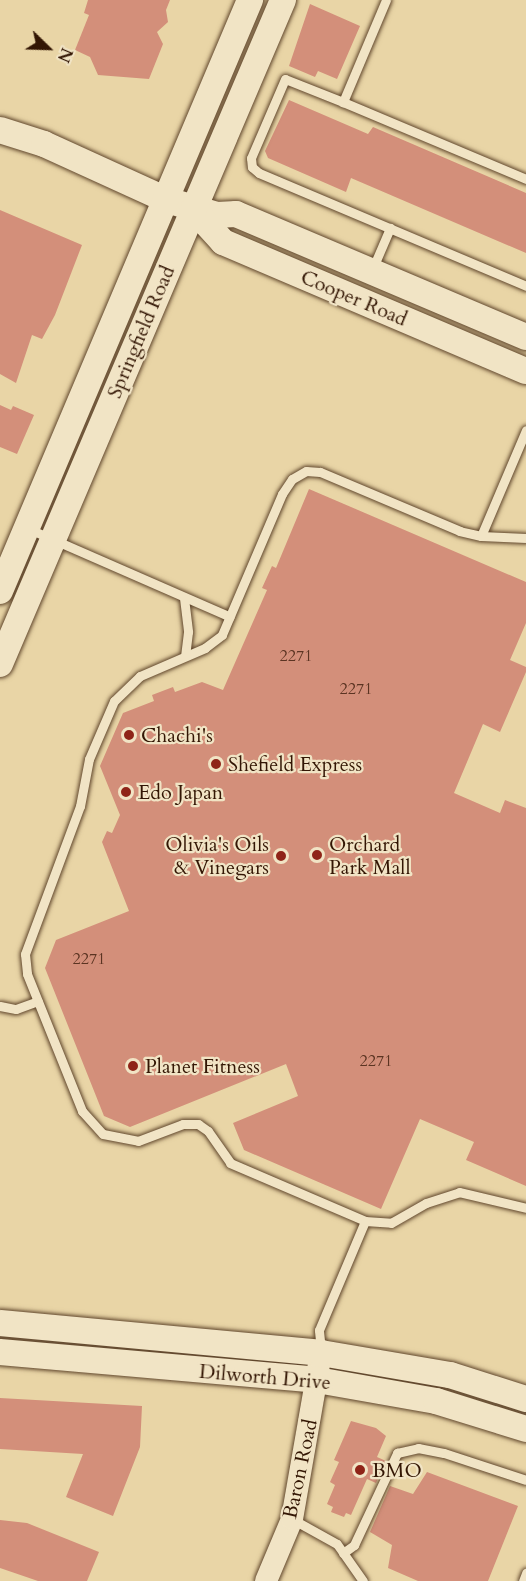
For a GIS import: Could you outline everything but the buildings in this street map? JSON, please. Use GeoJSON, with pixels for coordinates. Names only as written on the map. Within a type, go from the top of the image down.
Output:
{"type":"FeatureCollection","features":[{"type":"Feature","properties":{"kind":"main road","name":"Springfield Road"},"geometry":{"type":"LineString","coordinates":[[0,591],[250,0]]}},
{"type":"Feature","properties":{"kind":"main road","name":"Springfield Road"},"geometry":{"type":"LineString","coordinates":[[0,664],[193,208],[210,178],[283,0]]}},
{"type":"Feature","properties":{"kind":"main road","name":"Cooper Road"},"geometry":{"type":"LineString","coordinates":[[0,130],[44,144],[167,200],[217,215],[236,214],[526,337]]}},
{"type":"Feature","properties":{"kind":"main road","name":"Cooper Road"},"geometry":{"type":"LineString","coordinates":[[193,208],[223,242],[526,371]]}},
{"type":"Feature","properties":{"kind":"main road","name":"Dilworth Drive"},"geometry":{"type":"LineString","coordinates":[[0,1323],[321,1353],[450,1375],[526,1399]]}},
{"type":"Feature","properties":{"kind":"main road","name":"Dilworth Drive"},"geometry":{"type":"LineString","coordinates":[[0,1352],[317,1380],[436,1401],[526,1429]]}},
{"type":"Feature","properties":{"kind":"street","name":"Baron Road"},"geometry":{"type":"LineString","coordinates":[[266,1581],[292,1520],[321,1353]]}},
{"type":"Feature","properties":{"kind":"lane"},"geometry":{"type":"LineString","coordinates":[[343,102],[386,0]]}},
{"type":"Feature","properties":{"kind":"lane"},"geometry":{"type":"LineString","coordinates":[[526,178],[285,79],[251,158],[252,167],[526,286]]}},
{"type":"Feature","properties":{"kind":"lane"},"geometry":{"type":"LineString","coordinates":[[371,272],[390,228]]}},
{"type":"Feature","properties":{"kind":"lane"},"geometry":{"type":"LineString","coordinates":[[482,536],[526,430]]}},
{"type":"Feature","properties":{"kind":"lane"},"geometry":{"type":"LineString","coordinates":[[526,537],[482,536],[457,529],[320,472],[306,471],[286,485],[219,639],[147,672],[125,687],[110,708],[93,748],[80,806],[26,944],[25,963],[82,1111],[100,1132],[117,1140],[138,1141],[183,1124],[198,1124],[208,1131],[230,1163],[365,1221],[391,1223],[426,1203],[459,1192],[526,1208]]}},
{"type":"Feature","properties":{"kind":"lane"},"geometry":{"type":"LineString","coordinates":[[27,528],[230,618]]}},
{"type":"Feature","properties":{"kind":"lane"},"geometry":{"type":"LineString","coordinates":[[184,598],[188,632],[185,656]]}},
{"type":"Feature","properties":{"kind":"lane"},"geometry":{"type":"LineString","coordinates":[[0,1006],[16,1009],[38,1001]]}},
{"type":"Feature","properties":{"kind":"lane"},"geometry":{"type":"LineString","coordinates":[[321,1353],[319,1330],[365,1221]]}},
{"type":"Feature","properties":{"kind":"lane"},"geometry":{"type":"LineString","coordinates":[[344,1553],[354,1545],[397,1453],[418,1448],[444,1453],[526,1480]]}},
{"type":"Feature","properties":{"kind":"lane"},"geometry":{"type":"LineString","coordinates":[[292,1520],[337,1544],[363,1581]]}},
{"type":"Feature","properties":{"kind":"lane"},"geometry":{"type":"LineString","coordinates":[[523,1581],[526,1573]]}},
{"type":"Feature","properties":{"kind":"place","name":"Chachi's"},"geometry":{"type":"Point","coordinates":[129,735]}},
{"type":"Feature","properties":{"kind":"place","name":"Shefield Express"},"geometry":{"type":"Point","coordinates":[216,764]}},
{"type":"Feature","properties":{"kind":"place","name":"Edo Japan"},"geometry":{"type":"Point","coordinates":[126,792]}},
{"type":"Feature","properties":{"kind":"place","name":"Orchard Park Mall"},"geometry":{"type":"Point","coordinates":[317,855]}},
{"type":"Feature","properties":{"kind":"place","name":"Olivia's Oils & Vinegars"},"geometry":{"type":"Point","coordinates":[281,856]}},
{"type":"Feature","properties":{"kind":"place","name":"Planet Fitness"},"geometry":{"type":"Point","coordinates":[133,1066]}},
{"type":"Feature","properties":{"kind":"place","name":"BMO"},"geometry":{"type":"Point","coordinates":[360,1470]}}]}
